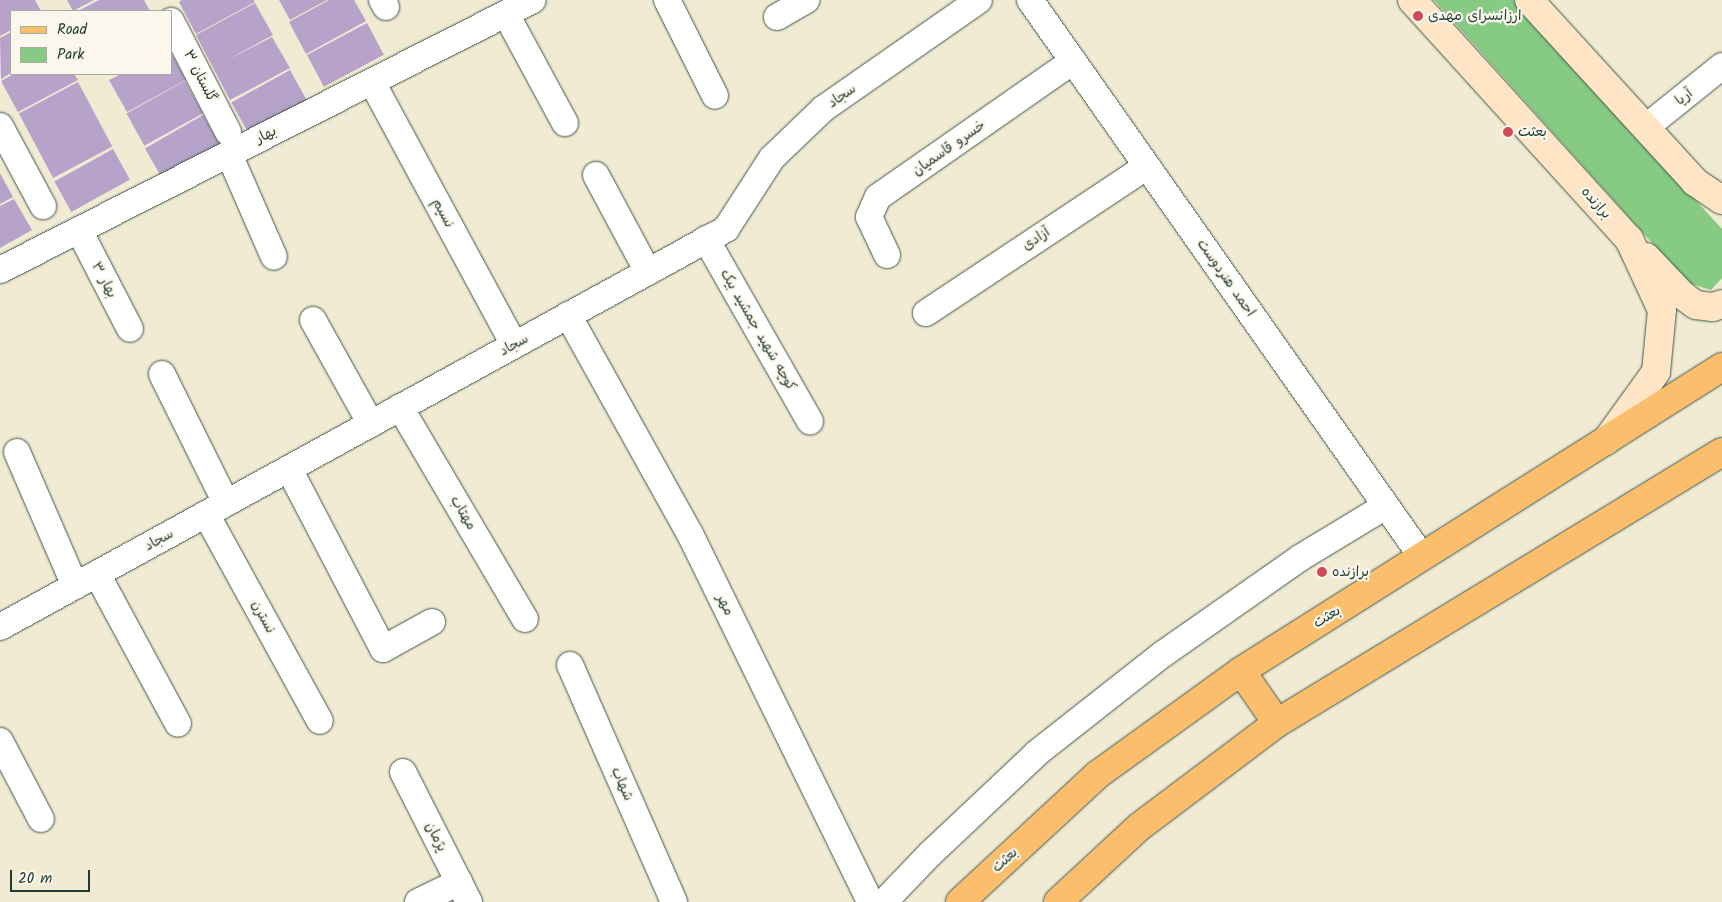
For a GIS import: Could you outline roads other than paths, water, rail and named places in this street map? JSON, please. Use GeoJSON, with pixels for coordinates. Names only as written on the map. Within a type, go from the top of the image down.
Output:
{"type":"FeatureCollection","features":[{"type":"Feature","properties":{"kind":"main road","name":"برازنده"},"geometry":{"type":"LineString","coordinates":[[1412,0],[1629,239],[1662,310],[1656,372],[1606,441]]}},
{"type":"Feature","properties":{"kind":"main road"},"geometry":{"type":"LineString","coordinates":[[1529,0],[1722,213]]}},
{"type":"Feature","properties":{"kind":"main road"},"geometry":{"type":"LineString","coordinates":[[1695,182],[1722,200]]}},
{"type":"Feature","properties":{"kind":"main road"},"geometry":{"type":"LineString","coordinates":[[1629,239],[1682,295],[1696,305],[1713,308],[1722,304]]}},
{"type":"Feature","properties":{"kind":"main road","name":"بعثت"},"geometry":{"type":"LineString","coordinates":[[960,902],[1097,775],[1241,671],[1722,367]]}},
{"type":"Feature","properties":{"kind":"main road"},"geometry":{"type":"LineString","coordinates":[[1058,902],[1139,827],[1277,724],[1722,452]]}},
{"type":"Feature","properties":{"kind":"main road"},"geometry":{"type":"LineString","coordinates":[[1241,671],[1277,724]]}},
{"type":"Feature","properties":{"kind":"street","name":"بهار"},"geometry":{"type":"LineString","coordinates":[[0,270],[79,230],[228,143],[372,82],[533,0]]}},
{"type":"Feature","properties":{"kind":"street"},"geometry":{"type":"LineString","coordinates":[[666,0],[715,96]]}},
{"type":"Feature","properties":{"kind":"street"},"geometry":{"type":"LineString","coordinates":[[777,17],[806,0]]}},
{"type":"Feature","properties":{"kind":"street","name":"سجاد"},"geometry":{"type":"LineString","coordinates":[[0,627],[726,229],[772,158],[823,109],[979,0]]}},
{"type":"Feature","properties":{"kind":"street","name":"احمد هنردوست"},"geometry":{"type":"LineString","coordinates":[[1030,0],[1422,557]]}},
{"type":"Feature","properties":{"kind":"street"},"geometry":{"type":"LineString","coordinates":[[506,14],[565,123]]}},
{"type":"Feature","properties":{"kind":"street","name":"گلستان ۳"},"geometry":{"type":"LineString","coordinates":[[172,23],[228,143],[274,257]]}},
{"type":"Feature","properties":{"kind":"street","name":"خسرو قاسمیان"},"geometry":{"type":"LineString","coordinates":[[887,255],[869,216],[878,197],[1073,61]]}},
{"type":"Feature","properties":{"kind":"street","name":"آریا"},"geometry":{"type":"LineString","coordinates":[[1646,128],[1722,66]]}},
{"type":"Feature","properties":{"kind":"street","name":"نسیم"},"geometry":{"type":"LineString","coordinates":[[372,82],[514,345]]}},
{"type":"Feature","properties":{"kind":"street"},"geometry":{"type":"LineString","coordinates":[[0,126],[43,206]]}},
{"type":"Feature","properties":{"kind":"street","name":"آزادی"},"geometry":{"type":"LineString","coordinates":[[926,313],[1147,166]]}},
{"type":"Feature","properties":{"kind":"street"},"geometry":{"type":"LineString","coordinates":[[596,175],[648,272]]}},
{"type":"Feature","properties":{"kind":"street","name":"بهار ۳"},"geometry":{"type":"LineString","coordinates":[[79,230],[130,329]]}},
{"type":"Feature","properties":{"kind":"street","name":"کوچه شهید جمشید بیک"},"geometry":{"type":"LineString","coordinates":[[706,239],[810,421]]}},
{"type":"Feature","properties":{"kind":"street","name":"مهر"},"geometry":{"type":"LineString","coordinates":[[568,315],[690,534],[870,902]]}},
{"type":"Feature","properties":{"kind":"street"},"geometry":{"type":"LineString","coordinates":[[313,320],[371,424]]}},
{"type":"Feature","properties":{"kind":"street","name":"نسترن"},"geometry":{"type":"LineString","coordinates":[[162,374],[216,509],[320,721]]}},
{"type":"Feature","properties":{"kind":"street","name":"مهتاب"},"geometry":{"type":"LineString","coordinates":[[400,407],[525,619]]}},
{"type":"Feature","properties":{"kind":"street"},"geometry":{"type":"LineString","coordinates":[[17,452],[86,580],[178,724]]}},
{"type":"Feature","properties":{"kind":"street"},"geometry":{"type":"LineString","coordinates":[[289,469],[383,648],[432,622]]}},
{"type":"Feature","properties":{"kind":"street"},"geometry":{"type":"LineString","coordinates":[[884,902],[938,847],[1045,747],[1163,654],[1300,558],[1386,506]]}},
{"type":"Feature","properties":{"kind":"street","name":"شهاب"},"geometry":{"type":"LineString","coordinates":[[570,665],[674,902]]}},
{"type":"Feature","properties":{"kind":"street"},"geometry":{"type":"LineString","coordinates":[[0,741],[41,819]]}},
{"type":"Feature","properties":{"kind":"street","name":"پژمان"},"geometry":{"type":"LineString","coordinates":[[403,772],[464,892]]}},
{"type":"Feature","properties":{"kind":"street"},"geometry":{"type":"LineString","coordinates":[[418,902],[464,892]]}},
{"type":"Feature","properties":{"kind":"place","name":"ارزانسرای مهدی"},"geometry":{"type":"Point","coordinates":[1418,16]}},
{"type":"Feature","properties":{"kind":"place","name":"بعثت"},"geometry":{"type":"Point","coordinates":[1508,132]}},
{"type":"Feature","properties":{"kind":"place","name":"برازنده"},"geometry":{"type":"Point","coordinates":[1322,572]}}]}
